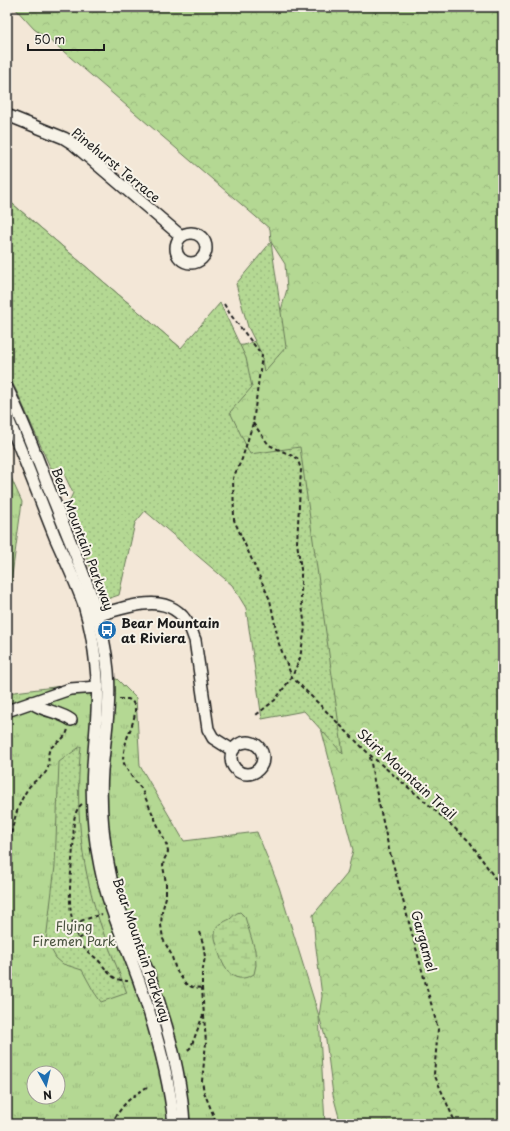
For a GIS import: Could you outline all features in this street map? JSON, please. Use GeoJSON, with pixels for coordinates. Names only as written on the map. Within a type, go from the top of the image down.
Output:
{"type":"FeatureCollection","features":[{"type":"Feature","properties":{"kind":"street","name":"Pinehurst Terrace"},"geometry":{"type":"LineString","coordinates":[[7,115],[64,138],[72,143],[181,236]]}},
{"type":"Feature","properties":{"kind":"street","name":"Bear Mountain Parkway"},"geometry":{"type":"LineString","coordinates":[[7,388],[32,445],[90,588],[98,616],[105,647],[109,687],[109,711],[101,787],[102,826],[106,850],[116,899],[150,978],[166,1026],[179,1079],[184,1124]]}},
{"type":"Feature","properties":{"kind":"street","name":"Bear Mountain Parkway"},"geometry":{"type":"LineString","coordinates":[[7,417],[80,595],[87,618],[94,650],[98,687],[98,710],[93,767],[93,800],[96,839],[103,882],[110,906],[139,980],[155,1030],[168,1082],[174,1124]]}},
{"type":"Feature","properties":{"kind":"street"},"geometry":{"type":"LineString","coordinates":[[87,618],[142,604],[153,603],[168,607],[183,617],[190,626],[195,640],[208,729],[214,738],[232,750]]}},
{"type":"Feature","properties":{"kind":"street"},"geometry":{"type":"LineString","coordinates":[[7,711],[70,689],[98,687]]}},
{"type":"Feature","properties":{"kind":"street"},"geometry":{"type":"LineString","coordinates":[[32,702],[35,706],[59,713],[70,720]]}},
{"type":"Feature","properties":{"kind":"path"},"geometry":{"type":"LineString","coordinates":[[224,304],[262,355],[253,423],[242,459],[233,478],[234,520],[270,600],[279,644],[292,677]]}},
{"type":"Feature","properties":{"kind":"path"},"geometry":{"type":"LineString","coordinates":[[253,423],[270,445],[297,458],[301,470],[297,543],[301,569],[301,597],[305,628],[300,658],[292,677],[275,700],[256,715]]}},
{"type":"Feature","properties":{"kind":"path","name":"Skirt Mountain Trail"},"geometry":{"type":"LineString","coordinates":[[292,677],[370,755],[470,842],[503,890]]}},
{"type":"Feature","properties":{"kind":"path"},"geometry":{"type":"LineString","coordinates":[[119,699],[128,699],[134,706],[134,721],[126,741],[123,759],[124,765],[134,781],[141,788],[167,846],[168,852],[163,866],[166,883],[166,898],[162,912],[161,925],[163,939],[171,954],[176,970],[186,984],[192,987],[202,988]]}},
{"type":"Feature","properties":{"kind":"path"},"geometry":{"type":"LineString","coordinates":[[7,854],[10,833],[16,810],[30,785],[48,769],[49,750],[66,736],[70,720]]}},
{"type":"Feature","properties":{"kind":"path","name":"Gargamel"},"geometry":{"type":"LineString","coordinates":[[370,755],[374,781],[389,849],[438,1029],[434,1074],[455,1122],[462,1124]]}},
{"type":"Feature","properties":{"kind":"path"},"geometry":{"type":"LineString","coordinates":[[93,800],[81,804],[75,814],[69,893],[74,923],[79,939],[85,948],[99,961],[107,973],[116,978],[128,981]]}},
{"type":"Feature","properties":{"kind":"path"},"geometry":{"type":"LineString","coordinates":[[74,923],[102,914]]}},
{"type":"Feature","properties":{"kind":"path"},"geometry":{"type":"LineString","coordinates":[[79,939],[86,934],[80,921]]}},
{"type":"Feature","properties":{"kind":"path"},"geometry":{"type":"LineString","coordinates":[[83,927],[92,924]]}},
{"type":"Feature","properties":{"kind":"path"},"geometry":{"type":"LineString","coordinates":[[200,932],[204,943],[205,957],[202,974],[202,988],[206,1043],[202,1081],[204,1092],[217,1124]]}},
{"type":"Feature","properties":{"kind":"path"},"geometry":{"type":"LineString","coordinates":[[188,1050],[191,1047],[204,1014]]}},
{"type":"Feature","properties":{"kind":"path"},"geometry":{"type":"LineString","coordinates":[[111,1124],[124,1104],[131,1097],[147,1087]]}},
{"type":"Feature","properties":{"kind":"green space"},"geometry":{"type":"Polygon","coordinates":[[[14,7],[503,7],[503,1124],[353,1124],[340,1121],[333,1095],[326,1040],[319,1016],[322,996],[313,915],[347,874],[353,850],[312,694],[279,627],[7,320],[7,199],[181,348],[194,349],[244,345],[266,337],[280,314],[287,289],[285,264],[271,242],[270,229],[56,45],[34,29],[14,7]]]}},
{"type":"Feature","properties":{"kind":"green space"},"geometry":{"type":"Polygon","coordinates":[[[7,199],[181,348],[220,303],[246,358],[252,387],[230,412],[250,454],[300,447],[343,754],[304,711],[262,719],[246,608],[232,585],[145,511],[135,523],[119,595],[104,600],[66,508],[73,493],[64,474],[50,467],[7,372],[7,199]]]}},
{"type":"Feature","properties":{"kind":"green space"},"geometry":{"type":"Polygon","coordinates":[[[271,242],[286,347],[264,372],[261,353],[248,327],[236,284],[271,242]]]}},
{"type":"Feature","properties":{"kind":"green space"},"geometry":{"type":"Polygon","coordinates":[[[7,469],[22,502],[7,612],[7,469]]]}},
{"type":"Feature","properties":{"kind":"green space"},"geometry":{"type":"Polygon","coordinates":[[[117,679],[136,698],[140,766],[184,841],[257,832],[279,887],[319,1016],[325,1124],[7,1124],[7,693],[117,679]]]}},
{"type":"Feature","properties":{"kind":"green space","name":"Flying Firemen Park"},"geometry":{"type":"Polygon","coordinates":[[[81,746],[79,768],[79,811],[83,854],[92,896],[101,927],[127,993],[101,1002],[82,970],[63,964],[56,958],[46,940],[55,866],[59,762],[81,746]]]}},
{"type":"Feature","properties":{"kind":"green space"},"geometry":{"type":"Polygon","coordinates":[[[240,912],[245,917],[255,950],[256,965],[254,974],[246,978],[233,976],[228,972],[221,960],[215,939],[216,930],[219,926],[240,912]]]}},
{"type":"Feature","properties":{"kind":"place","name":"Bear Mountain at Riviera"},"geometry":{"type":"Point","coordinates":[107,630]}}]}
